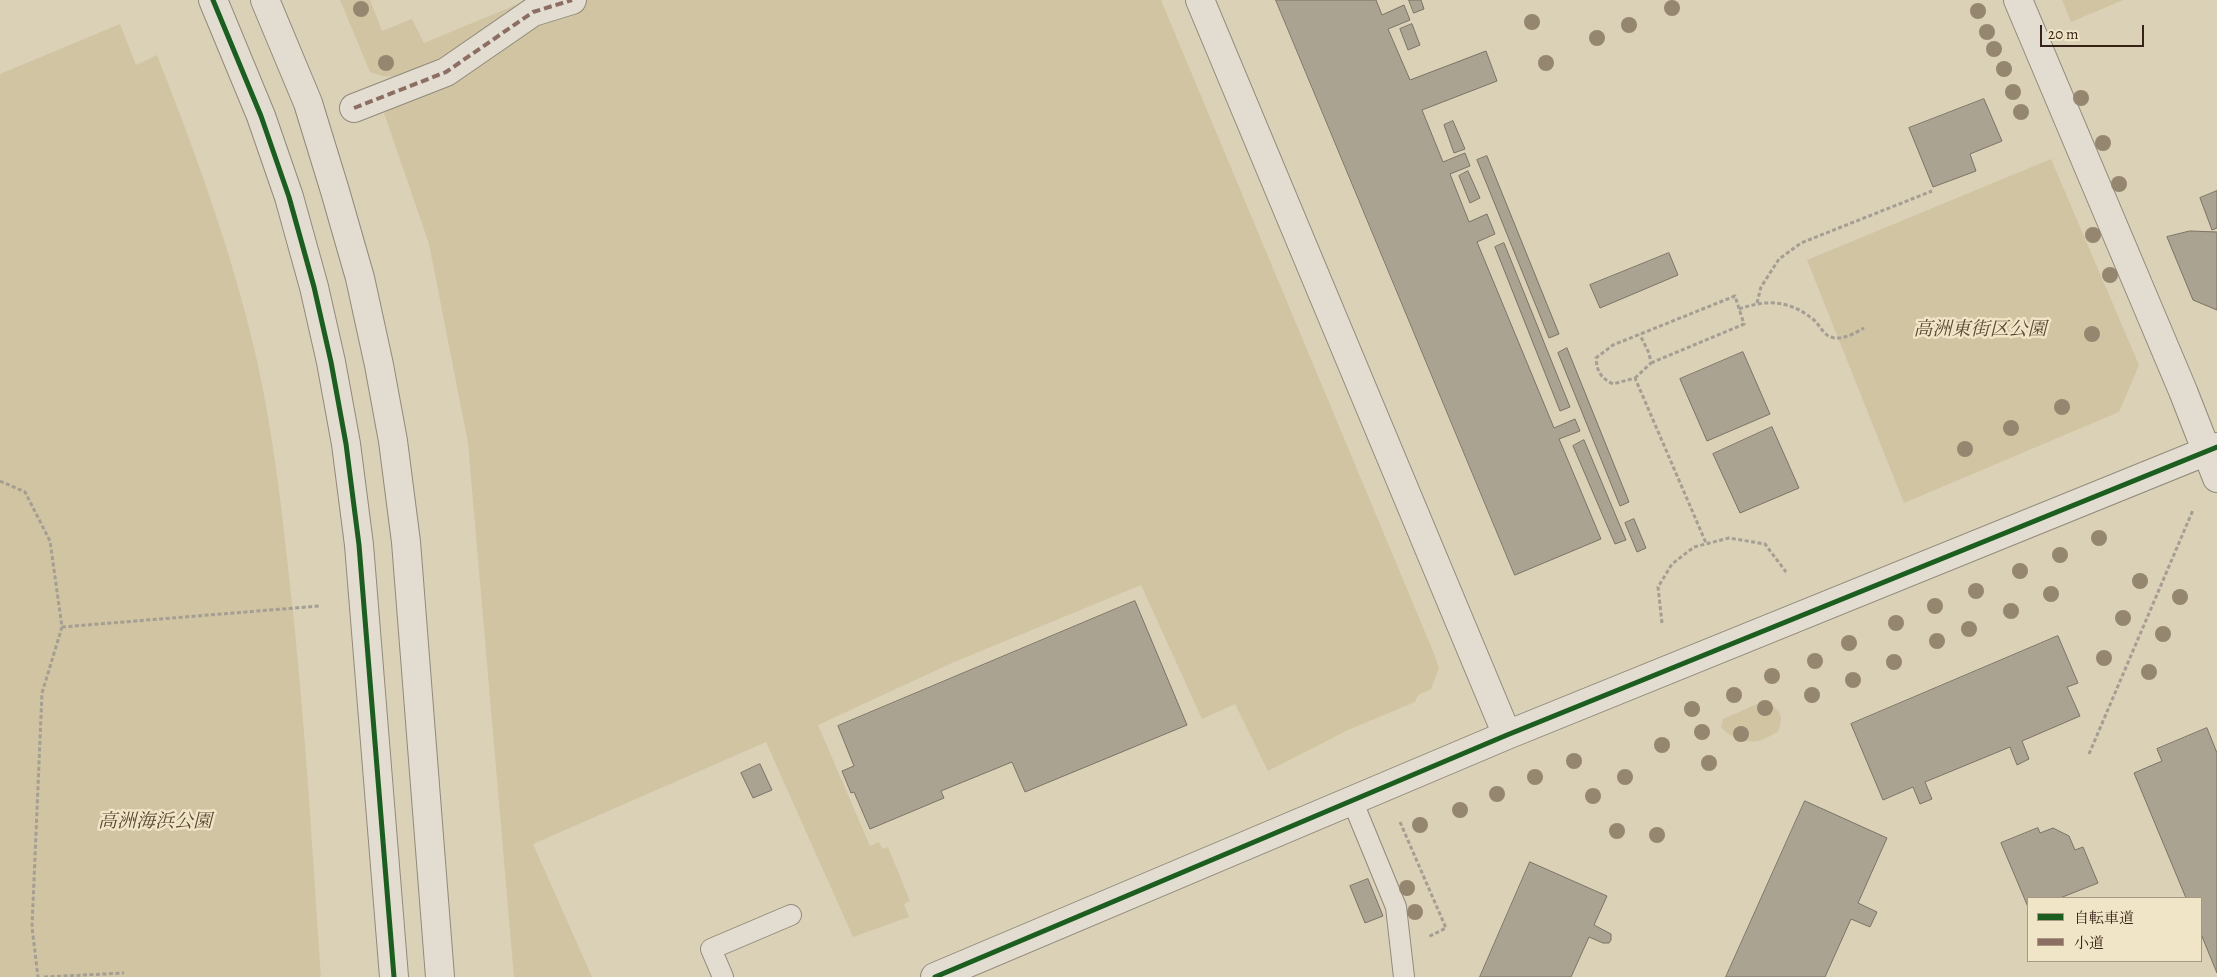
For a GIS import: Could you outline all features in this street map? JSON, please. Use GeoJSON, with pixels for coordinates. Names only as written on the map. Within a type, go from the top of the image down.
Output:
{"type":"FeatureCollection","features":[{"type":"Feature","properties":{"kind":"street"},"geometry":{"type":"LineString","coordinates":[[213,0],[261,116],[289,197],[314,287],[335,380],[346,444],[359,546],[394,977]]}},
{"type":"Feature","properties":{"kind":"street"},"geometry":{"type":"LineString","coordinates":[[265,0],[308,103],[360,278],[393,441],[406,542],[440,977]]}},
{"type":"Feature","properties":{"kind":"street"},"geometry":{"type":"LineString","coordinates":[[354,108],[446,72],[533,12],[572,0]]}},
{"type":"Feature","properties":{"kind":"street"},"geometry":{"type":"LineString","coordinates":[[1200,0],[1507,735]]}},
{"type":"Feature","properties":{"kind":"street"},"geometry":{"type":"LineString","coordinates":[[2018,0],[2183,390],[2212,449],[2217,478]]}},
{"type":"Feature","properties":{"kind":"street"},"geometry":{"type":"LineString","coordinates":[[935,977],[1507,735],[2212,449]]}},
{"type":"Feature","properties":{"kind":"lane"},"geometry":{"type":"LineString","coordinates":[[1352,800],[1396,907],[1404,977]]}},
{"type":"Feature","properties":{"kind":"lane"},"geometry":{"type":"LineString","coordinates":[[723,977],[711,949],[791,914]]}},
{"type":"Feature","properties":{"kind":"path"},"geometry":{"type":"LineString","coordinates":[[1756,303],[1761,287],[1779,259],[1802,243],[1932,191]]}},
{"type":"Feature","properties":{"kind":"path"},"geometry":{"type":"LineString","coordinates":[[1735,296],[1739,309],[1744,324],[1650,363],[1635,378],[1613,384],[1602,379],[1597,369],[1596,358],[1613,346],[1735,296]]}},
{"type":"Feature","properties":{"kind":"path"},"geometry":{"type":"LineString","coordinates":[[1739,309],[1756,303],[1774,302],[1792,307],[1814,320],[1827,335],[1833,338],[1847,336],[1864,328]]}},
{"type":"Feature","properties":{"kind":"path"},"geometry":{"type":"LineString","coordinates":[[1640,335],[1649,353],[1650,363]]}},
{"type":"Feature","properties":{"kind":"path"},"geometry":{"type":"LineString","coordinates":[[1635,378],[1706,543]]}},
{"type":"Feature","properties":{"kind":"path"},"geometry":{"type":"LineString","coordinates":[[0,481],[25,492],[50,541],[62,627],[42,693],[32,927],[38,977]]}},
{"type":"Feature","properties":{"kind":"path"},"geometry":{"type":"LineString","coordinates":[[2090,754],[2193,510]]}},
{"type":"Feature","properties":{"kind":"path"},"geometry":{"type":"LineString","coordinates":[[1662,623],[1658,587],[1672,564],[1694,547],[1729,538],[1765,544],[1786,572]]}},
{"type":"Feature","properties":{"kind":"path"},"geometry":{"type":"LineString","coordinates":[[62,627],[319,606]]}},
{"type":"Feature","properties":{"kind":"path"},"geometry":{"type":"LineString","coordinates":[[44,977],[124,973]]}},
{"type":"Feature","properties":{"kind":"green space"},"geometry":{"type":"Polygon","coordinates":[[[340,0],[370,0],[382,31],[412,19],[424,43],[518,4],[523,14],[455,56],[400,77],[382,76],[370,72],[340,0]]]}},
{"type":"Feature","properties":{"kind":"green space"},"geometry":{"type":"Polygon","coordinates":[[[529,0],[1161,0],[1435,656],[1439,668],[1431,689],[1418,695],[1415,702],[1348,730],[1268,771],[1235,704],[1202,719],[1141,585],[952,663],[818,725],[870,846],[879,842],[882,849],[888,847],[910,901],[904,904],[909,917],[853,937],[766,742],[533,844],[592,977],[514,977],[468,443],[429,244],[384,113],[529,0]]]}},
{"type":"Feature","properties":{"kind":"green space"},"geometry":{"type":"Polygon","coordinates":[[[2062,0],[2123,0],[2071,22],[2062,0]]]}},
{"type":"Feature","properties":{"kind":"green space","name":"高洲海浜公園"},"geometry":{"type":"Polygon","coordinates":[[[120,24],[136,65],[157,55],[186,129],[212,204],[236,279],[256,356],[267,413],[284,528],[300,684],[321,977],[0,977],[0,74],[120,24]]]}},
{"type":"Feature","properties":{"kind":"green space","name":"高洲東街区公園"},"geometry":{"type":"Polygon","coordinates":[[[2051,159],[2139,365],[2119,412],[1904,503],[1807,260],[2051,159]]]}},
{"type":"Feature","properties":{"kind":"green space"},"geometry":{"type":"Polygon","coordinates":[[[1762,702],[1773,706],[1779,712],[1781,721],[1778,732],[1754,742],[1732,736],[1721,727],[1723,719],[1762,702]]]}},
{"type":"Feature","properties":{"kind":"building"},"geometry":{"type":"Polygon","coordinates":[[[1276,0],[1376,0],[1382,15],[1404,5],[1410,20],[1388,29],[1410,80],[1486,51],[1497,81],[1422,110],[1443,162],[1465,153],[1470,166],[1450,174],[1469,222],[1487,214],[1495,234],[1477,242],[1554,428],[1575,419],[1580,431],[1559,439],[1601,539],[1515,575],[1276,0]]]}},
{"type":"Feature","properties":{"kind":"building"},"geometry":{"type":"Polygon","coordinates":[[[1409,0],[1421,0],[1424,9],[1414,13],[1409,0]]]}},
{"type":"Feature","properties":{"kind":"building"},"geometry":{"type":"Polygon","coordinates":[[[1412,24],[1420,45],[1408,50],[1400,29],[1412,24]]]}},
{"type":"Feature","properties":{"kind":"building"},"geometry":{"type":"Polygon","coordinates":[[[1984,99],[2002,141],[1970,154],[1976,171],[1933,187],[1909,128],[1984,99]]]}},
{"type":"Feature","properties":{"kind":"building"},"geometry":{"type":"Polygon","coordinates":[[[1453,121],[1465,149],[1454,153],[1444,125],[1453,121]]]}},
{"type":"Feature","properties":{"kind":"building"},"geometry":{"type":"Polygon","coordinates":[[[1487,156],[1559,334],[1549,338],[1477,160],[1487,156]]]}},
{"type":"Feature","properties":{"kind":"building"},"geometry":{"type":"Polygon","coordinates":[[[1468,171],[1480,198],[1470,203],[1459,176],[1468,171]]]}},
{"type":"Feature","properties":{"kind":"building"},"geometry":{"type":"Polygon","coordinates":[[[2217,191],[2217,228],[2212,230],[2200,198],[2217,191]]]}},
{"type":"Feature","properties":{"kind":"building"},"geometry":{"type":"Polygon","coordinates":[[[2190,231],[2217,232],[2217,310],[2193,300],[2167,237],[2190,231]]]}},
{"type":"Feature","properties":{"kind":"building"},"geometry":{"type":"Polygon","coordinates":[[[1504,243],[1570,407],[1560,411],[1495,247],[1504,243]]]}},
{"type":"Feature","properties":{"kind":"building"},"geometry":{"type":"Polygon","coordinates":[[[1669,253],[1678,275],[1600,308],[1590,285],[1669,253]]]}},
{"type":"Feature","properties":{"kind":"building"},"geometry":{"type":"Polygon","coordinates":[[[1567,348],[1629,502],[1620,506],[1558,353],[1567,348]]]}},
{"type":"Feature","properties":{"kind":"building"},"geometry":{"type":"Polygon","coordinates":[[[1743,352],[1770,414],[1707,441],[1680,379],[1743,352]]]}},
{"type":"Feature","properties":{"kind":"building"},"geometry":{"type":"Polygon","coordinates":[[[1772,427],[1799,488],[1740,513],[1713,454],[1772,427]]]}},
{"type":"Feature","properties":{"kind":"building"},"geometry":{"type":"Polygon","coordinates":[[[1584,440],[1626,540],[1615,544],[1573,446],[1584,440]]]}},
{"type":"Feature","properties":{"kind":"building"},"geometry":{"type":"Polygon","coordinates":[[[1634,519],[1646,548],[1637,552],[1625,523],[1634,519]]]}},
{"type":"Feature","properties":{"kind":"building"},"geometry":{"type":"Polygon","coordinates":[[[1135,601],[1187,725],[1025,792],[1012,762],[941,791],[944,798],[870,829],[854,792],[851,793],[842,771],[854,766],[838,726],[1135,601]]]}},
{"type":"Feature","properties":{"kind":"building"},"geometry":{"type":"Polygon","coordinates":[[[2058,636],[2078,683],[2067,687],[2080,716],[2022,741],[2029,759],[2017,765],[2010,747],[1925,782],[1932,799],[1920,804],[1913,787],[1883,800],[1851,724],[2058,636]]]}},
{"type":"Feature","properties":{"kind":"building"},"geometry":{"type":"Polygon","coordinates":[[[2207,728],[2217,753],[2217,973],[2202,936],[2202,897],[2186,897],[2134,773],[2162,761],[2157,749],[2207,728]]]}},
{"type":"Feature","properties":{"kind":"building"},"geometry":{"type":"Polygon","coordinates":[[[760,764],[772,790],[753,798],[741,773],[760,764]]]}},
{"type":"Feature","properties":{"kind":"building"},"geometry":{"type":"Polygon","coordinates":[[[1805,801],[1887,838],[1858,903],[1877,912],[1870,927],[1851,919],[1825,977],[1726,977],[1805,801]]]}},
{"type":"Feature","properties":{"kind":"building"},"geometry":{"type":"Polygon","coordinates":[[[2038,828],[2040,833],[2053,828],[2069,836],[2075,850],[2083,847],[2098,883],[2063,897],[2027,897],[2027,905],[2001,843],[2038,828]]]}},
{"type":"Feature","properties":{"kind":"building"},"geometry":{"type":"Polygon","coordinates":[[[1530,862],[1607,896],[1594,925],[1611,934],[1611,940],[1609,943],[1603,943],[1589,937],[1571,977],[1480,977],[1530,862]]]}},
{"type":"Feature","properties":{"kind":"building"},"geometry":{"type":"Polygon","coordinates":[[[1368,879],[1383,916],[1365,923],[1350,886],[1368,879]]]}},
{"type":"Feature","properties":{"kind":"marked path"},"geometry":{"type":"LineString","coordinates":[[354,108],[446,72],[533,12],[572,0]]}},
{"type":"Feature","properties":{"kind":"cycle path"},"geometry":{"type":"LineString","coordinates":[[213,0],[261,116],[289,197],[314,287],[331,362],[346,444],[359,545],[394,977]]}},
{"type":"Feature","properties":{"kind":"cycle path"},"geometry":{"type":"LineString","coordinates":[[935,977],[1507,735],[2217,447]]}}]}
